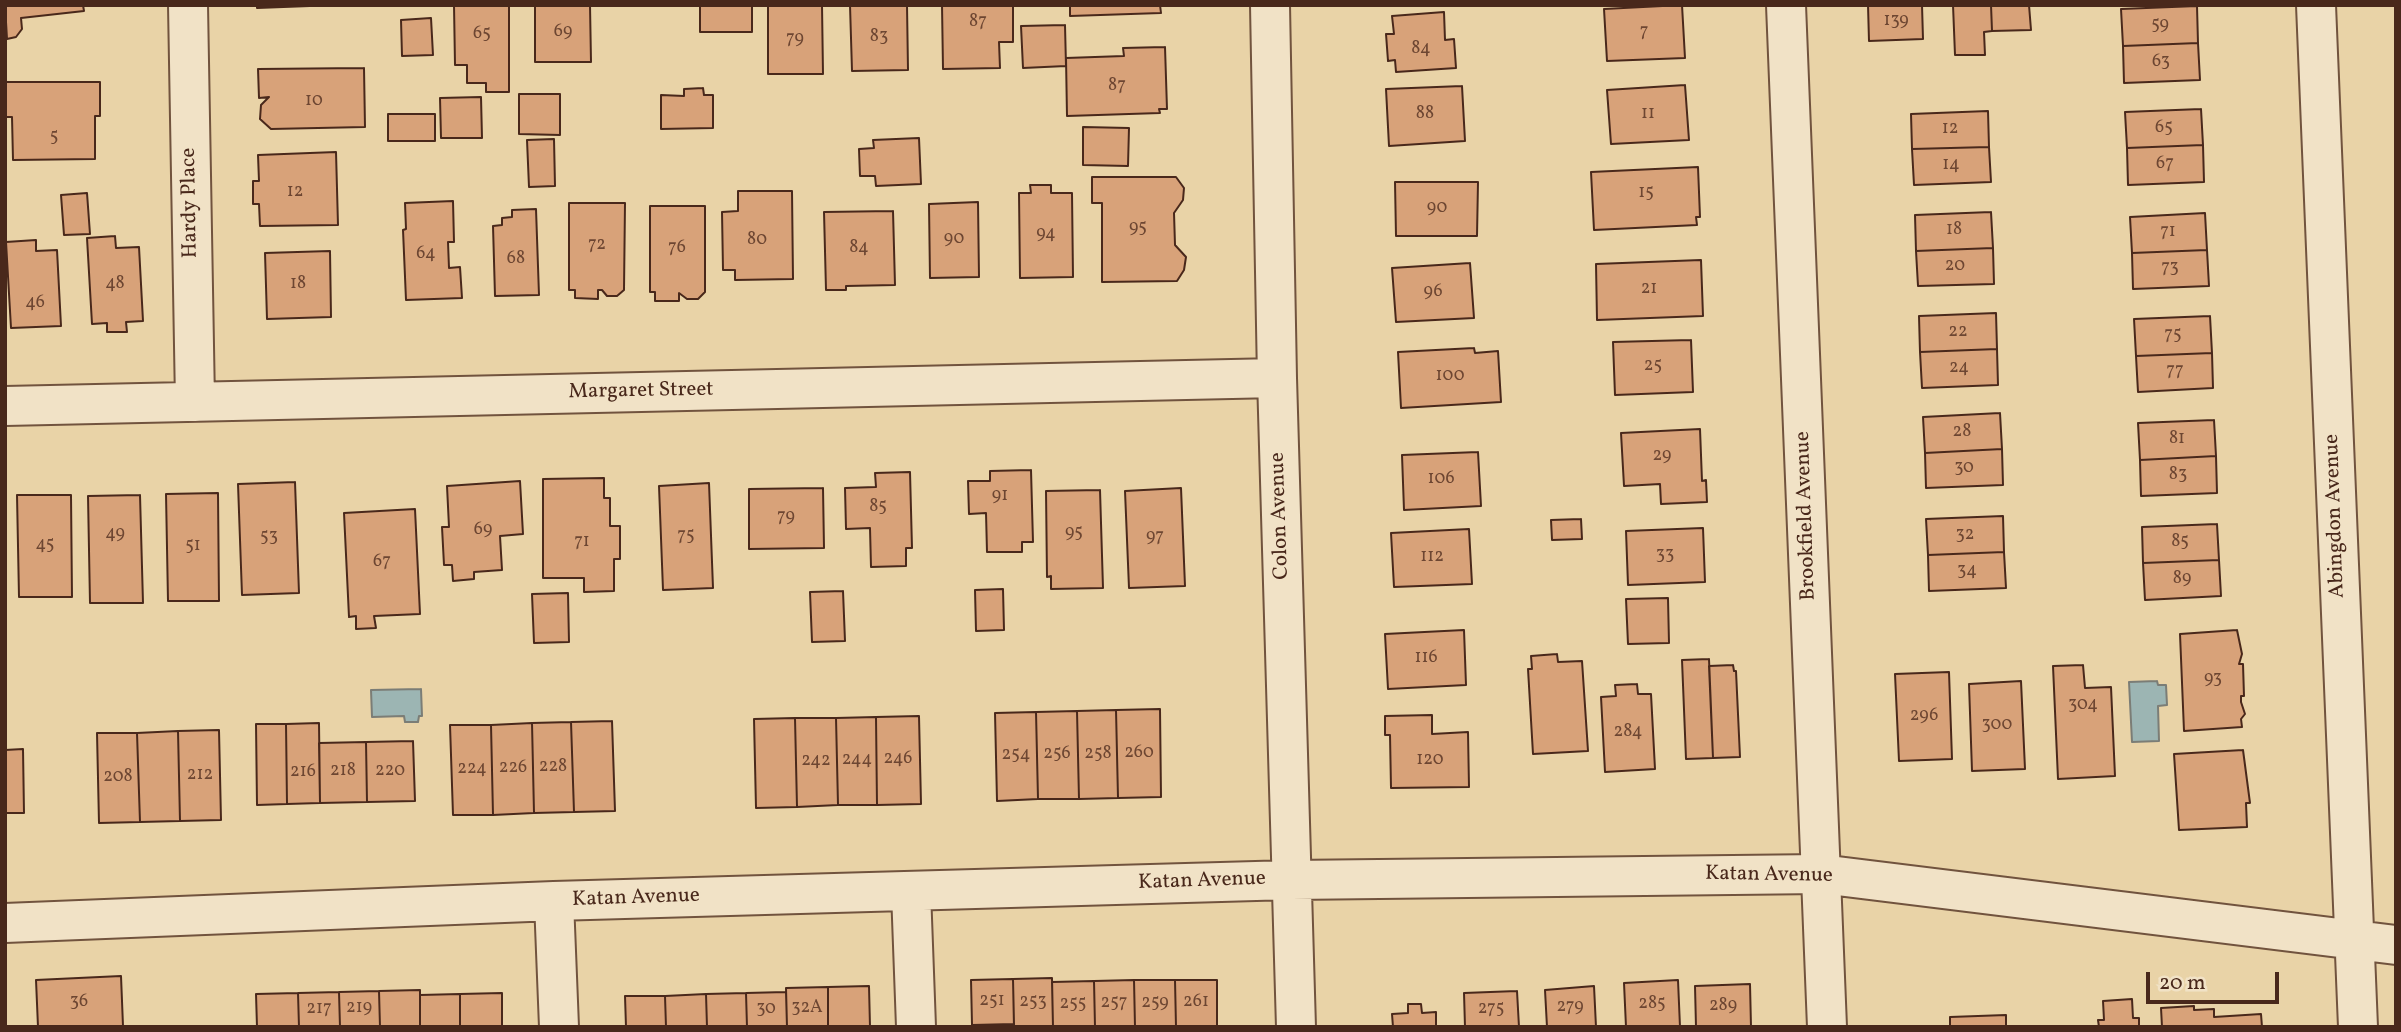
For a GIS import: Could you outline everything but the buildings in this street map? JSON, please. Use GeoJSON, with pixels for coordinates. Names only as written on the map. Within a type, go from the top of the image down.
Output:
{"type":"FeatureCollection","features":[{"type":"Feature","properties":{"kind":"street","name":"Hardy Place"},"geometry":{"type":"LineString","coordinates":[[188,5],[195,402]]}},
{"type":"Feature","properties":{"kind":"street","name":"Colon Avenue"},"geometry":{"type":"LineString","coordinates":[[1270,5],[1277,378],[1296,1027]]}},
{"type":"Feature","properties":{"kind":"street","name":"Brookfield Avenue"},"geometry":{"type":"LineString","coordinates":[[1786,5],[1827,1027]]}},
{"type":"Feature","properties":{"kind":"street","name":"Abingdon Avenue"},"geometry":{"type":"LineString","coordinates":[[2316,5],[2358,1027]]}},
{"type":"Feature","properties":{"kind":"street","name":"Margaret Street"},"geometry":{"type":"LineString","coordinates":[[5,405],[1277,378]]}},
{"type":"Feature","properties":{"kind":"street","name":"Katan Avenue"},"geometry":{"type":"LineString","coordinates":[[5,923],[554,901],[1291,880],[1821,874],[2396,945]]}},
{"type":"Feature","properties":{"kind":"street"},"geometry":{"type":"LineString","coordinates":[[911,891],[916,1027]]}},
{"type":"Feature","properties":{"kind":"street"},"geometry":{"type":"LineString","coordinates":[[554,901],[559,1027]]}},
{"type":"Feature","properties":{"kind":"water"},"geometry":{"type":"Polygon","coordinates":[[[2157,681],[2158,685],[2166,685],[2167,705],[2158,706],[2159,741],[2132,742],[2129,682],[2157,681]]]}},
{"type":"Feature","properties":{"kind":"water"},"geometry":{"type":"Polygon","coordinates":[[[421,689],[422,716],[419,716],[418,722],[405,722],[404,716],[372,717],[371,690],[421,689]]]}}]}
